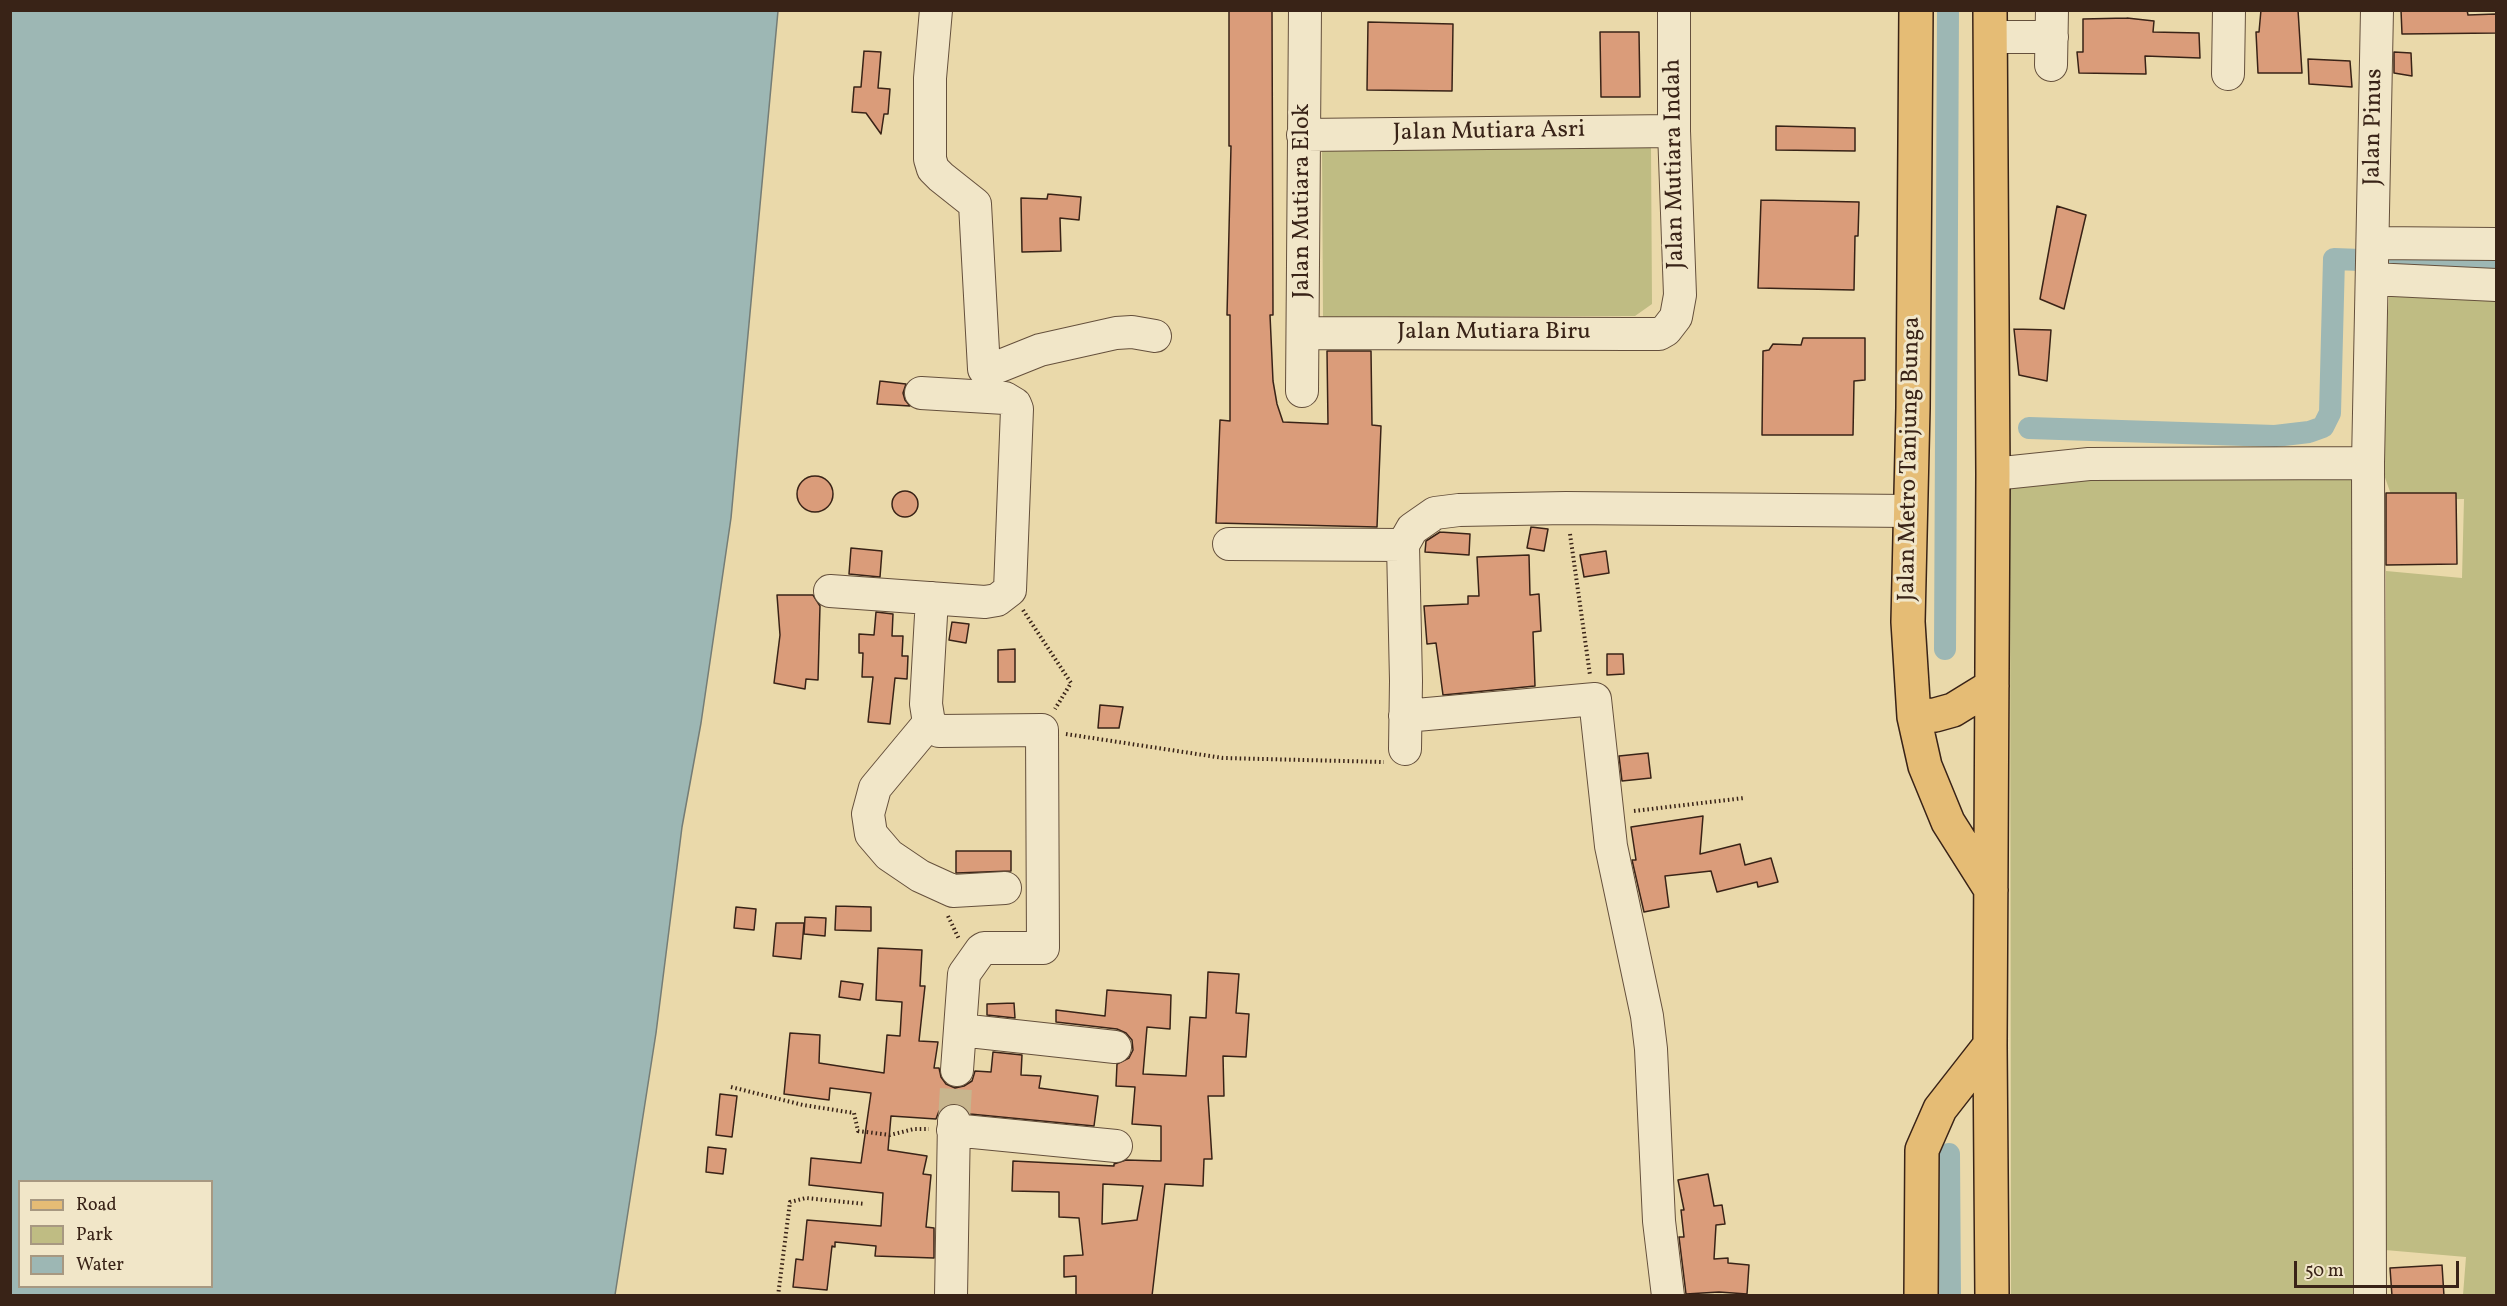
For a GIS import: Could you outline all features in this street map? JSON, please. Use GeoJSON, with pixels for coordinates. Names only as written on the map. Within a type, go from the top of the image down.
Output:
{"type":"FeatureCollection","features":[{"type":"Feature","properties":{"kind":"main road","name":"Jalan Metro Tanjung Bunga"},"geometry":{"type":"LineString","coordinates":[[1916,10],[1908,622],[1914,717],[1926,766],[1948,822],[1991,890]]}},
{"type":"Feature","properties":{"kind":"main road"},"geometry":{"type":"LineString","coordinates":[[1990,24],[1993,474],[1990,1045],[1992,1296]]}},
{"type":"Feature","properties":{"kind":"main road"},"geometry":{"type":"LineString","coordinates":[[1914,717],[1953,710],[1992,686]]}},
{"type":"Feature","properties":{"kind":"main road"},"geometry":{"type":"LineString","coordinates":[[1920,1296],[1922,1150],[1940,1109],[1990,1045]]}},
{"type":"Feature","properties":{"kind":"street"},"geometry":{"type":"LineString","coordinates":[[936,10],[930,78],[930,159],[933,169],[975,204],[984,369],[990,370],[1040,350],[1116,333],[1132,332],[1155,336]]}},
{"type":"Feature","properties":{"kind":"street","name":"Jalan Mutiara Elok"},"geometry":{"type":"LineString","coordinates":[[1302,392],[1305,10]]}},
{"type":"Feature","properties":{"kind":"street","name":"Jalan Mutiara Indah"},"geometry":{"type":"LineString","coordinates":[[1674,10],[1674,131],[1680,295],[1676,317]]}},
{"type":"Feature","properties":{"kind":"street"},"geometry":{"type":"LineString","coordinates":[[2228,74],[2229,10]]}},
{"type":"Feature","properties":{"kind":"street","name":"Jalan Pinus"},"geometry":{"type":"LineString","coordinates":[[2370,1296],[2368,463],[2378,10]]}},
{"type":"Feature","properties":{"kind":"street"},"geometry":{"type":"LineString","coordinates":[[1990,24],[2052,38]]}},
{"type":"Feature","properties":{"kind":"street","name":"Jalan Mutiara Asri"},"geometry":{"type":"LineString","coordinates":[[1303,135],[1674,131]]}},
{"type":"Feature","properties":{"kind":"street"},"geometry":{"type":"LineString","coordinates":[[2372,261],[2496,244]]}},
{"type":"Feature","properties":{"kind":"street"},"geometry":{"type":"LineString","coordinates":[[2372,261],[2496,285]]}},
{"type":"Feature","properties":{"kind":"street","name":"Jalan Mutiara Biru"},"geometry":{"type":"LineString","coordinates":[[1304,333],[1654,334],[1666,330],[1676,317]]}},
{"type":"Feature","properties":{"kind":"street"},"geometry":{"type":"LineString","coordinates":[[830,591],[985,602],[997,600],[1010,590],[1017,409],[1015,404],[1005,398],[921,393]]}},
{"type":"Feature","properties":{"kind":"street"},"geometry":{"type":"LineString","coordinates":[[1993,474],[2089,464],[2368,463]]}},
{"type":"Feature","properties":{"kind":"street"},"geometry":{"type":"LineString","coordinates":[[1405,750],[1403,545],[1412,529],[1440,512],[1566,508],[1910,511]]}},
{"type":"Feature","properties":{"kind":"street"},"geometry":{"type":"LineString","coordinates":[[1229,544],[1403,545]]}},
{"type":"Feature","properties":{"kind":"street"},"geometry":{"type":"LineString","coordinates":[[932,598],[926,704],[929,723],[939,731],[1042,730],[1043,948],[982,948],[964,974],[957,1070]]}},
{"type":"Feature","properties":{"kind":"street"},"geometry":{"type":"LineString","coordinates":[[1405,716],[1595,699],[1606,814],[1651,1049],[1659,1221],[1668,1296]]}},
{"type":"Feature","properties":{"kind":"street"},"geometry":{"type":"LineString","coordinates":[[929,723],[875,788],[868,814],[871,834],[889,855],[920,876],[953,891],[1005,888]]}},
{"type":"Feature","properties":{"kind":"street"},"geometry":{"type":"LineString","coordinates":[[960,1030],[1115,1047]]}},
{"type":"Feature","properties":{"kind":"street"},"geometry":{"type":"LineString","coordinates":[[951,1296],[954,1125],[1116,1146]]}},
{"type":"Feature","properties":{"kind":"path"},"geometry":{"type":"LineString","coordinates":[[1566,508],[1595,699]]}},
{"type":"Feature","properties":{"kind":"path"},"geometry":{"type":"LineString","coordinates":[[1010,590],[1071,683],[1042,730],[1223,758],[1386,762],[1405,750]]}},
{"type":"Feature","properties":{"kind":"path"},"geometry":{"type":"LineString","coordinates":[[1606,814],[1744,798]]}},
{"type":"Feature","properties":{"kind":"path"},"geometry":{"type":"LineString","coordinates":[[731,1087],[802,1105],[854,1113],[858,1131],[890,1135],[914,1129],[954,1125]]}},
{"type":"Feature","properties":{"kind":"path"},"geometry":{"type":"LineString","coordinates":[[778,1296],[788,1204],[806,1198],[865,1204]]}},
{"type":"Feature","properties":{"kind":"green space"},"geometry":{"type":"Polygon","coordinates":[[[1651,146],[1652,304],[1635,316],[1323,317],[1322,148],[1651,146]]]}},
{"type":"Feature","properties":{"kind":"green space"},"geometry":{"type":"Polygon","coordinates":[[[2389,297],[2496,297],[2496,1295],[2463,1295],[2466,1257],[2385,1250],[2386,571],[2462,578],[2464,499],[2393,500],[2378,458],[2389,297]]]}},
{"type":"Feature","properties":{"kind":"green space"},"geometry":{"type":"Polygon","coordinates":[[[2359,467],[2362,1295],[2011,1295],[2010,489],[2038,477],[2359,467]]]}},
{"type":"Feature","properties":{"kind":"water"},"geometry":{"type":"Polygon","coordinates":[[[10,11],[778,11],[731,518],[701,723],[682,827],[656,1033],[615,1295],[11,1295],[10,11]]]}},
{"type":"Feature","properties":{"kind":"building"},"geometry":{"type":"Polygon","coordinates":[[[1229,10],[1272,10],[1273,315],[1270,315],[1273,381],[1277,404],[1283,422],[1328,424],[1327,351],[1371,351],[1372,425],[1381,426],[1377,527],[1216,523],[1220,420],[1230,421],[1230,315],[1227,315],[1231,146],[1229,146],[1229,10]]]}},
{"type":"Feature","properties":{"kind":"building"},"geometry":{"type":"Polygon","coordinates":[[[2261,10],[2298,10],[2302,73],[2258,73],[2256,32],[2259,32],[2261,10]]]}},
{"type":"Feature","properties":{"kind":"building"},"geometry":{"type":"Polygon","coordinates":[[[2401,10],[2467,10],[2468,15],[2496,14],[2496,33],[2402,34],[2401,10]]]}},
{"type":"Feature","properties":{"kind":"building"},"geometry":{"type":"Polygon","coordinates":[[[2127,18],[2154,21],[2153,32],[2199,33],[2200,58],[2145,56],[2146,74],[2079,73],[2077,52],[2083,52],[2083,19],[2127,18]]]}},
{"type":"Feature","properties":{"kind":"building"},"geometry":{"type":"Polygon","coordinates":[[[1368,22],[1453,24],[1452,91],[1367,90],[1368,22]]]}},
{"type":"Feature","properties":{"kind":"building"},"geometry":{"type":"Polygon","coordinates":[[[1600,32],[1639,32],[1640,97],[1601,97],[1600,32]]]}},
{"type":"Feature","properties":{"kind":"building"},"geometry":{"type":"Polygon","coordinates":[[[864,51],[881,52],[878,88],[890,89],[888,114],[884,114],[881,134],[866,113],[852,112],[854,87],[861,87],[864,51]]]}},
{"type":"Feature","properties":{"kind":"building"},"geometry":{"type":"Polygon","coordinates":[[[2394,52],[2411,53],[2412,76],[2394,73],[2394,52]]]}},
{"type":"Feature","properties":{"kind":"building"},"geometry":{"type":"Polygon","coordinates":[[[2308,59],[2350,61],[2352,87],[2309,84],[2308,59]]]}},
{"type":"Feature","properties":{"kind":"building"},"geometry":{"type":"Polygon","coordinates":[[[1776,126],[1855,128],[1855,151],[1776,150],[1776,126]]]}},
{"type":"Feature","properties":{"kind":"building"},"geometry":{"type":"Polygon","coordinates":[[[1048,194],[1081,197],[1079,220],[1060,218],[1061,251],[1022,252],[1021,198],[1047,199],[1048,194]]]}},
{"type":"Feature","properties":{"kind":"building"},"geometry":{"type":"Polygon","coordinates":[[[1761,200],[1859,202],[1858,236],[1855,236],[1854,290],[1758,288],[1761,200]]]}},
{"type":"Feature","properties":{"kind":"building"},"geometry":{"type":"Polygon","coordinates":[[[2057,206],[2086,215],[2064,309],[2040,299],[2057,206]]]}},
{"type":"Feature","properties":{"kind":"building"},"geometry":{"type":"Polygon","coordinates":[[[2014,329],[2051,330],[2047,381],[2019,375],[2014,329]]]}},
{"type":"Feature","properties":{"kind":"building"},"geometry":{"type":"Polygon","coordinates":[[[1803,338],[1865,338],[1865,380],[1854,381],[1853,435],[1762,435],[1763,351],[1769,350],[1773,344],[1801,345],[1803,338]]]}},
{"type":"Feature","properties":{"kind":"building"},"geometry":{"type":"Polygon","coordinates":[[[880,381],[906,384],[903,393],[910,406],[877,404],[880,381]]]}},
{"type":"Feature","properties":{"kind":"building"},"geometry":{"type":"Polygon","coordinates":[[[815,476],[828,481],[833,494],[828,507],[815,512],[802,507],[797,494],[802,481],[815,476]]]}},
{"type":"Feature","properties":{"kind":"building"},"geometry":{"type":"Polygon","coordinates":[[[905,491],[914,495],[918,504],[914,513],[905,517],[896,513],[892,504],[896,495],[905,491]]]}},
{"type":"Feature","properties":{"kind":"building"},"geometry":{"type":"Polygon","coordinates":[[[2386,493],[2456,493],[2457,564],[2386,565],[2386,493]]]}},
{"type":"Feature","properties":{"kind":"building"},"geometry":{"type":"Polygon","coordinates":[[[1531,527],[1548,529],[1544,551],[1527,548],[1531,527]]]}},
{"type":"Feature","properties":{"kind":"building"},"geometry":{"type":"Polygon","coordinates":[[[1440,532],[1470,534],[1469,555],[1425,552],[1426,541],[1440,532]]]}},
{"type":"Feature","properties":{"kind":"building"},"geometry":{"type":"Polygon","coordinates":[[[851,548],[882,551],[880,577],[849,574],[851,548]]]}},
{"type":"Feature","properties":{"kind":"building"},"geometry":{"type":"Polygon","coordinates":[[[1606,551],[1609,573],[1584,577],[1580,555],[1606,551]]]}},
{"type":"Feature","properties":{"kind":"building"},"geometry":{"type":"Polygon","coordinates":[[[1529,555],[1530,595],[1539,594],[1541,631],[1533,632],[1535,686],[1443,695],[1436,643],[1427,644],[1424,606],[1468,604],[1468,596],[1479,596],[1477,557],[1529,555]]]}},
{"type":"Feature","properties":{"kind":"building"},"geometry":{"type":"Polygon","coordinates":[[[777,595],[813,595],[820,606],[818,680],[806,679],[805,689],[774,683],[780,635],[777,595]]]}},
{"type":"Feature","properties":{"kind":"building"},"geometry":{"type":"Polygon","coordinates":[[[876,612],[893,614],[892,636],[903,636],[902,656],[908,656],[907,679],[895,678],[890,724],[868,722],[873,677],[862,677],[863,653],[859,653],[859,634],[874,635],[876,612]]]}},
{"type":"Feature","properties":{"kind":"building"},"geometry":{"type":"Polygon","coordinates":[[[952,622],[969,624],[966,643],[949,640],[952,622]]]}},
{"type":"Feature","properties":{"kind":"building"},"geometry":{"type":"Polygon","coordinates":[[[1015,649],[1015,682],[998,682],[998,650],[1015,649]]]}},
{"type":"Feature","properties":{"kind":"building"},"geometry":{"type":"Polygon","coordinates":[[[1607,654],[1623,654],[1624,674],[1607,675],[1607,654]]]}},
{"type":"Feature","properties":{"kind":"building"},"geometry":{"type":"Polygon","coordinates":[[[1100,705],[1123,707],[1119,728],[1098,728],[1100,705]]]}},
{"type":"Feature","properties":{"kind":"building"},"geometry":{"type":"Polygon","coordinates":[[[1648,753],[1651,778],[1622,781],[1619,756],[1648,753]]]}},
{"type":"Feature","properties":{"kind":"building"},"geometry":{"type":"Polygon","coordinates":[[[1703,816],[1700,854],[1740,844],[1745,865],[1771,858],[1778,882],[1758,887],[1757,882],[1717,892],[1711,871],[1665,876],[1669,907],[1644,912],[1632,860],[1636,860],[1631,827],[1703,816]]]}},
{"type":"Feature","properties":{"kind":"building"},"geometry":{"type":"Polygon","coordinates":[[[956,851],[1011,851],[1011,871],[956,873],[956,851]]]}},
{"type":"Feature","properties":{"kind":"building"},"geometry":{"type":"Polygon","coordinates":[[[836,906],[871,907],[871,931],[835,930],[836,906]]]}},
{"type":"Feature","properties":{"kind":"building"},"geometry":{"type":"Polygon","coordinates":[[[736,907],[756,909],[754,930],[734,928],[736,907]]]}},
{"type":"Feature","properties":{"kind":"building"},"geometry":{"type":"Polygon","coordinates":[[[805,917],[826,918],[825,936],[804,934],[805,917]]]}},
{"type":"Feature","properties":{"kind":"building"},"geometry":{"type":"Polygon","coordinates":[[[776,923],[804,923],[801,959],[773,956],[776,923]]]}},
{"type":"Feature","properties":{"kind":"building"},"geometry":{"type":"Polygon","coordinates":[[[878,948],[922,950],[920,986],[925,986],[919,1041],[938,1042],[934,1068],[939,1068],[946,1084],[955,1088],[964,1086],[972,1081],[975,1071],[991,1072],[993,1052],[1022,1055],[1021,1075],[1041,1076],[1039,1088],[1098,1096],[1094,1126],[970,1114],[964,1106],[955,1103],[939,1111],[936,1119],[891,1116],[888,1150],[927,1156],[923,1174],[931,1175],[926,1227],[934,1228],[934,1258],[875,1256],[876,1246],[835,1242],[835,1247],[832,1246],[827,1290],[793,1287],[796,1259],[803,1260],[807,1220],[881,1226],[883,1193],[809,1185],[811,1158],[861,1163],[871,1093],[830,1088],[829,1100],[784,1094],[790,1033],[820,1035],[819,1063],[884,1073],[887,1035],[900,1036],[902,1002],[876,1000],[878,948]]]}},
{"type":"Feature","properties":{"kind":"building"},"geometry":{"type":"Polygon","coordinates":[[[1208,972],[1239,974],[1236,1013],[1249,1014],[1246,1057],[1223,1056],[1224,1096],[1208,1096],[1212,1159],[1204,1159],[1203,1186],[1165,1184],[1152,1296],[1076,1296],[1076,1276],[1064,1277],[1064,1256],[1083,1255],[1079,1218],[1059,1217],[1059,1192],[1012,1191],[1013,1161],[1114,1166],[1126,1160],[1161,1161],[1161,1126],[1132,1124],[1135,1087],[1116,1086],[1117,1064],[1129,1058],[1133,1050],[1132,1040],[1126,1033],[1117,1029],[1056,1022],[1056,1010],[1105,1016],[1107,990],[1171,995],[1170,1029],[1147,1027],[1143,1074],[1186,1076],[1190,1017],[1206,1018],[1208,972]],[[1103,1184],[1102,1224],[1137,1220],[1143,1186],[1103,1184]]]}},
{"type":"Feature","properties":{"kind":"building"},"geometry":{"type":"Polygon","coordinates":[[[841,981],[863,984],[860,1000],[839,997],[841,981]]]}},
{"type":"Feature","properties":{"kind":"building"},"geometry":{"type":"Polygon","coordinates":[[[1014,1003],[1015,1018],[987,1015],[987,1004],[1014,1003]]]}},
{"type":"Feature","properties":{"kind":"building"},"geometry":{"type":"Polygon","coordinates":[[[720,1094],[737,1096],[732,1137],[716,1135],[720,1094]]]}},
{"type":"Feature","properties":{"kind":"building"},"geometry":{"type":"Polygon","coordinates":[[[708,1147],[726,1149],[723,1174],[706,1172],[708,1147]]]}},
{"type":"Feature","properties":{"kind":"building"},"geometry":{"type":"Polygon","coordinates":[[[1708,1174],[1714,1206],[1722,1205],[1725,1224],[1716,1225],[1714,1259],[1728,1258],[1728,1263],[1749,1265],[1747,1294],[1719,1292],[1686,1294],[1679,1237],[1684,1237],[1681,1210],[1684,1210],[1678,1180],[1708,1174]]]}},
{"type":"Feature","properties":{"kind":"building"},"geometry":{"type":"Polygon","coordinates":[[[2442,1265],[2444,1296],[2392,1296],[2390,1268],[2442,1265]]]}},
{"type":"Feature","properties":{"kind":"waterway"},"geometry":{"type":"LineString","coordinates":[[1945,649],[1948,10]]}},
{"type":"Feature","properties":{"kind":"waterway"},"geometry":{"type":"LineString","coordinates":[[2029,428],[2275,436],[2309,432],[2323,427],[2330,413],[2334,259],[2496,265]]}},
{"type":"Feature","properties":{"kind":"waterway"},"geometry":{"type":"LineString","coordinates":[[1949,1154],[1950,1296]]}},
{"type":"Feature","properties":{"kind":"tunnel"},"geometry":{"type":"LineString","coordinates":[[954,1121],[957,1070]]}}]}
